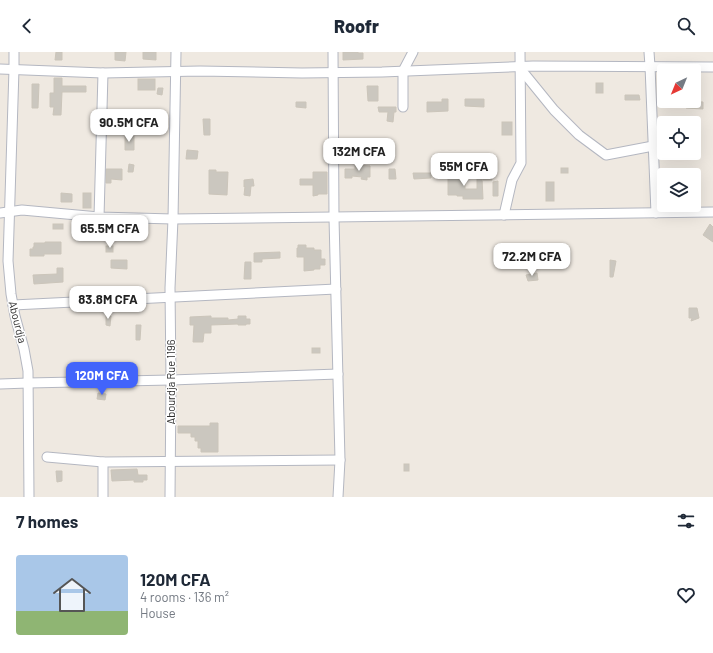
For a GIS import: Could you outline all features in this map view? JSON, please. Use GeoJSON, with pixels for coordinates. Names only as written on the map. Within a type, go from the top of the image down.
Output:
{"type":"FeatureCollection","features":[{"type":"Feature","properties":{"kind":"street","name":"Abourdja"},"geometry":{"type":"LineString","coordinates":[[14,52],[5,212],[9,283],[28,371],[29,497]]}},
{"type":"Feature","properties":{"kind":"street","name":"Abourdja Rue 1196"},"geometry":{"type":"LineString","coordinates":[[170,497],[170,297],[176,52]]}},
{"type":"Feature","properties":{"kind":"street"},"geometry":{"type":"LineString","coordinates":[[332,52],[334,218],[340,460],[338,497]]}},
{"type":"Feature","properties":{"kind":"street"},"geometry":{"type":"LineString","coordinates":[[403,107],[403,71],[413,52]]}},
{"type":"Feature","properties":{"kind":"street"},"geometry":{"type":"LineString","coordinates":[[504,215],[512,180],[521,163],[520,52]]}},
{"type":"Feature","properties":{"kind":"street"},"geometry":{"type":"LineString","coordinates":[[649,52],[656,213]]}},
{"type":"Feature","properties":{"kind":"street"},"geometry":{"type":"LineString","coordinates":[[0,69],[103,72],[382,72],[519,67],[713,67]]}},
{"type":"Feature","properties":{"kind":"street"},"geometry":{"type":"LineString","coordinates":[[519,67],[554,110],[579,135],[606,155],[653,146]]}},
{"type":"Feature","properties":{"kind":"street"},"geometry":{"type":"LineString","coordinates":[[99,217],[103,72]]}},
{"type":"Feature","properties":{"kind":"street"},"geometry":{"type":"LineString","coordinates":[[5,212],[22,210],[99,217],[173,219],[713,212]]}},
{"type":"Feature","properties":{"kind":"street"},"geometry":{"type":"LineString","coordinates":[[13,305],[336,289]]}},
{"type":"Feature","properties":{"kind":"street"},"geometry":{"type":"LineString","coordinates":[[0,384],[338,374]]}},
{"type":"Feature","properties":{"kind":"street"},"geometry":{"type":"LineString","coordinates":[[47,457],[103,462],[340,460]]}},
{"type":"Feature","properties":{"kind":"street"},"geometry":{"type":"LineString","coordinates":[[103,462],[103,497]]}},
{"type":"Feature","properties":{"kind":"building"},"geometry":{"type":"Polygon","coordinates":[[[56,52],[62,52],[62,60],[55,60],[56,52]]]}},
{"type":"Feature","properties":{"kind":"building"},"geometry":{"type":"Polygon","coordinates":[[[115,52],[126,52],[125,61],[115,60],[115,52]]]}},
{"type":"Feature","properties":{"kind":"building"},"geometry":{"type":"Polygon","coordinates":[[[143,52],[156,52],[156,60],[143,59],[143,52]]]}},
{"type":"Feature","properties":{"kind":"building"},"geometry":{"type":"Polygon","coordinates":[[[343,52],[363,53],[363,59],[343,60],[343,52]]]}},
{"type":"Feature","properties":{"kind":"building"},"geometry":{"type":"Polygon","coordinates":[[[54,78],[62,78],[62,86],[86,86],[86,92],[62,92],[61,115],[53,115],[54,107],[50,107],[50,93],[54,93],[54,78]]]}},
{"type":"Feature","properties":{"kind":"building"},"geometry":{"type":"Polygon","coordinates":[[[138,79],[155,79],[155,90],[138,90],[138,79]]]}},
{"type":"Feature","properties":{"kind":"building"},"geometry":{"type":"Polygon","coordinates":[[[596,83],[603,83],[603,93],[596,93],[596,83]]]}},
{"type":"Feature","properties":{"kind":"building"},"geometry":{"type":"Polygon","coordinates":[[[32,84],[39,84],[38,108],[32,108],[32,84]]]}},
{"type":"Feature","properties":{"kind":"building"},"geometry":{"type":"Polygon","coordinates":[[[367,86],[378,86],[378,101],[368,101],[367,86]]]}},
{"type":"Feature","properties":{"kind":"building"},"geometry":{"type":"Polygon","coordinates":[[[158,88],[163,88],[162,95],[157,94],[158,88]]]}},
{"type":"Feature","properties":{"kind":"building"},"geometry":{"type":"Polygon","coordinates":[[[625,95],[639,95],[640,100],[625,100],[625,95]]]}},
{"type":"Feature","properties":{"kind":"building"},"geometry":{"type":"Polygon","coordinates":[[[442,99],[448,99],[448,111],[427,112],[427,102],[442,102],[442,99]]]}},
{"type":"Feature","properties":{"kind":"building"},"geometry":{"type":"Polygon","coordinates":[[[465,99],[484,99],[484,107],[465,106],[465,99]]]}},
{"type":"Feature","properties":{"kind":"building"},"geometry":{"type":"Polygon","coordinates":[[[296,102],[306,102],[306,108],[296,107],[296,102]]]}},
{"type":"Feature","properties":{"kind":"building"},"geometry":{"type":"Polygon","coordinates":[[[701,102],[703,102],[703,109],[686,108],[701,108],[701,102]]]}},
{"type":"Feature","properties":{"kind":"building"},"geometry":{"type":"Polygon","coordinates":[[[378,107],[396,107],[393,122],[387,121],[388,112],[379,112],[378,107]]]}},
{"type":"Feature","properties":{"kind":"building"},"geometry":{"type":"Polygon","coordinates":[[[203,119],[210,119],[210,135],[204,135],[203,119]]]}},
{"type":"Feature","properties":{"kind":"building"},"geometry":{"type":"Polygon","coordinates":[[[502,122],[512,122],[512,135],[502,135],[502,122]]]}},
{"type":"Feature","properties":{"kind":"building"},"geometry":{"type":"Polygon","coordinates":[[[125,135],[134,136],[134,150],[125,150],[125,135]]]}},
{"type":"Feature","properties":{"kind":"building"},"geometry":{"type":"Polygon","coordinates":[[[187,150],[198,151],[197,159],[186,159],[187,150]]]}},
{"type":"Feature","properties":{"kind":"building"},"geometry":{"type":"Polygon","coordinates":[[[369,151],[375,153],[374,157],[370,161],[366,156],[369,151]]]}},
{"type":"Feature","properties":{"kind":"building"},"geometry":{"type":"Polygon","coordinates":[[[484,157],[492,158],[492,180],[483,180],[484,157]]]}},
{"type":"Feature","properties":{"kind":"building"},"geometry":{"type":"Polygon","coordinates":[[[129,164],[134,165],[133,172],[128,172],[129,164]]]}},
{"type":"Feature","properties":{"kind":"building"},"geometry":{"type":"Polygon","coordinates":[[[355,165],[370,166],[370,177],[367,177],[367,180],[361,179],[362,177],[352,176],[352,178],[345,178],[345,169],[355,169],[355,165]]]}},
{"type":"Feature","properties":{"kind":"building"},"geometry":{"type":"Polygon","coordinates":[[[561,168],[568,168],[568,173],[561,173],[561,168]]]}},
{"type":"Feature","properties":{"kind":"building"},"geometry":{"type":"Polygon","coordinates":[[[106,169],[122,169],[122,180],[111,179],[111,183],[106,183],[106,169]]]}},
{"type":"Feature","properties":{"kind":"building"},"geometry":{"type":"Polygon","coordinates":[[[389,169],[395,169],[396,179],[389,179],[389,169]]]}},
{"type":"Feature","properties":{"kind":"building"},"geometry":{"type":"Polygon","coordinates":[[[209,170],[216,170],[216,172],[228,172],[227,195],[209,194],[209,170]]]}},
{"type":"Feature","properties":{"kind":"building"},"geometry":{"type":"Polygon","coordinates":[[[455,170],[465,170],[465,189],[477,189],[477,178],[482,178],[483,199],[463,199],[463,196],[448,195],[448,178],[456,178],[455,170]]]}},
{"type":"Feature","properties":{"kind":"building"},"geometry":{"type":"Polygon","coordinates":[[[313,172],[327,172],[327,194],[318,194],[313,196],[313,185],[300,185],[300,179],[313,179],[313,172]]]}},
{"type":"Feature","properties":{"kind":"building"},"geometry":{"type":"Polygon","coordinates":[[[413,173],[431,173],[431,178],[414,179],[413,173]]]}},
{"type":"Feature","properties":{"kind":"building"},"geometry":{"type":"Polygon","coordinates":[[[253,179],[254,186],[251,186],[250,196],[244,195],[244,180],[253,179]]]}},
{"type":"Feature","properties":{"kind":"building"},"geometry":{"type":"Polygon","coordinates":[[[498,181],[498,196],[493,196],[493,182],[498,181]]]}},
{"type":"Feature","properties":{"kind":"building"},"geometry":{"type":"Polygon","coordinates":[[[546,182],[554,182],[554,201],[546,201],[546,182]]]}},
{"type":"Feature","properties":{"kind":"building"},"geometry":{"type":"Polygon","coordinates":[[[61,193],[72,194],[72,202],[61,202],[61,193]]]}},
{"type":"Feature","properties":{"kind":"building"},"geometry":{"type":"Polygon","coordinates":[[[83,193],[91,193],[91,208],[83,208],[83,193]]]}},
{"type":"Feature","properties":{"kind":"building"},"geometry":{"type":"Polygon","coordinates":[[[53,224],[63,224],[63,229],[53,229],[53,224]]]}},
{"type":"Feature","properties":{"kind":"building"},"geometry":{"type":"Polygon","coordinates":[[[710,224],[713,227],[713,242],[703,235],[710,224]]]}},
{"type":"Feature","properties":{"kind":"building"},"geometry":{"type":"Polygon","coordinates":[[[61,242],[61,254],[30,256],[30,249],[33,249],[34,243],[61,242]]]}},
{"type":"Feature","properties":{"kind":"building"},"geometry":{"type":"Polygon","coordinates":[[[298,245],[306,245],[306,248],[321,250],[321,259],[325,259],[325,265],[320,265],[320,269],[304,271],[304,257],[297,257],[298,245]]]}},
{"type":"Feature","properties":{"kind":"building"},"geometry":{"type":"Polygon","coordinates":[[[106,246],[113,246],[113,252],[106,252],[106,246]]]}},
{"type":"Feature","properties":{"kind":"building"},"geometry":{"type":"Polygon","coordinates":[[[280,252],[280,258],[262,259],[262,262],[254,262],[254,253],[280,252]]]}},
{"type":"Feature","properties":{"kind":"building"},"geometry":{"type":"Polygon","coordinates":[[[111,260],[127,260],[127,269],[111,268],[111,260]]]}},
{"type":"Feature","properties":{"kind":"building"},"geometry":{"type":"Polygon","coordinates":[[[610,260],[616,261],[613,277],[610,277],[610,260]]]}},
{"type":"Feature","properties":{"kind":"building"},"geometry":{"type":"Polygon","coordinates":[[[245,262],[251,262],[251,279],[244,279],[245,262]]]}},
{"type":"Feature","properties":{"kind":"building"},"geometry":{"type":"Polygon","coordinates":[[[57,268],[63,268],[63,282],[34,284],[33,275],[57,274],[57,268]]]}},
{"type":"Feature","properties":{"kind":"building"},"geometry":{"type":"Polygon","coordinates":[[[537,273],[538,280],[528,281],[526,275],[537,273]]]}},
{"type":"Feature","properties":{"kind":"building"},"geometry":{"type":"Polygon","coordinates":[[[689,308],[697,308],[699,318],[691,321],[692,318],[689,318],[689,308]]]}},
{"type":"Feature","properties":{"kind":"building"},"geometry":{"type":"Polygon","coordinates":[[[106,315],[111,316],[110,326],[106,325],[106,315]]]}},
{"type":"Feature","properties":{"kind":"building"},"geometry":{"type":"Polygon","coordinates":[[[211,316],[211,318],[228,318],[228,320],[238,319],[238,316],[246,316],[246,319],[250,319],[250,324],[211,325],[211,333],[204,333],[203,342],[193,342],[194,325],[190,325],[190,317],[211,316]]]}},
{"type":"Feature","properties":{"kind":"building"},"geometry":{"type":"Polygon","coordinates":[[[136,325],[141,325],[140,340],[136,340],[136,325]]]}},
{"type":"Feature","properties":{"kind":"building"},"geometry":{"type":"Polygon","coordinates":[[[312,348],[320,348],[320,353],[312,353],[312,348]]]}},
{"type":"Feature","properties":{"kind":"building"},"geometry":{"type":"Polygon","coordinates":[[[98,393],[106,394],[105,400],[97,399],[98,393]]]}},
{"type":"Feature","properties":{"kind":"building"},"geometry":{"type":"Polygon","coordinates":[[[210,423],[218,423],[218,452],[201,452],[201,448],[198,448],[198,441],[195,441],[195,437],[191,437],[191,433],[178,433],[178,426],[210,426],[210,423]]]}},
{"type":"Feature","properties":{"kind":"building"},"geometry":{"type":"Polygon","coordinates":[[[404,464],[409,464],[409,471],[404,471],[404,464]]]}},
{"type":"Feature","properties":{"kind":"building"},"geometry":{"type":"Polygon","coordinates":[[[137,469],[138,475],[147,475],[147,480],[143,480],[143,482],[134,482],[134,480],[112,481],[111,470],[137,469]]]}},
{"type":"Feature","properties":{"kind":"building"},"geometry":{"type":"Polygon","coordinates":[[[56,471],[62,471],[62,481],[57,482],[56,471]]]}}]}
